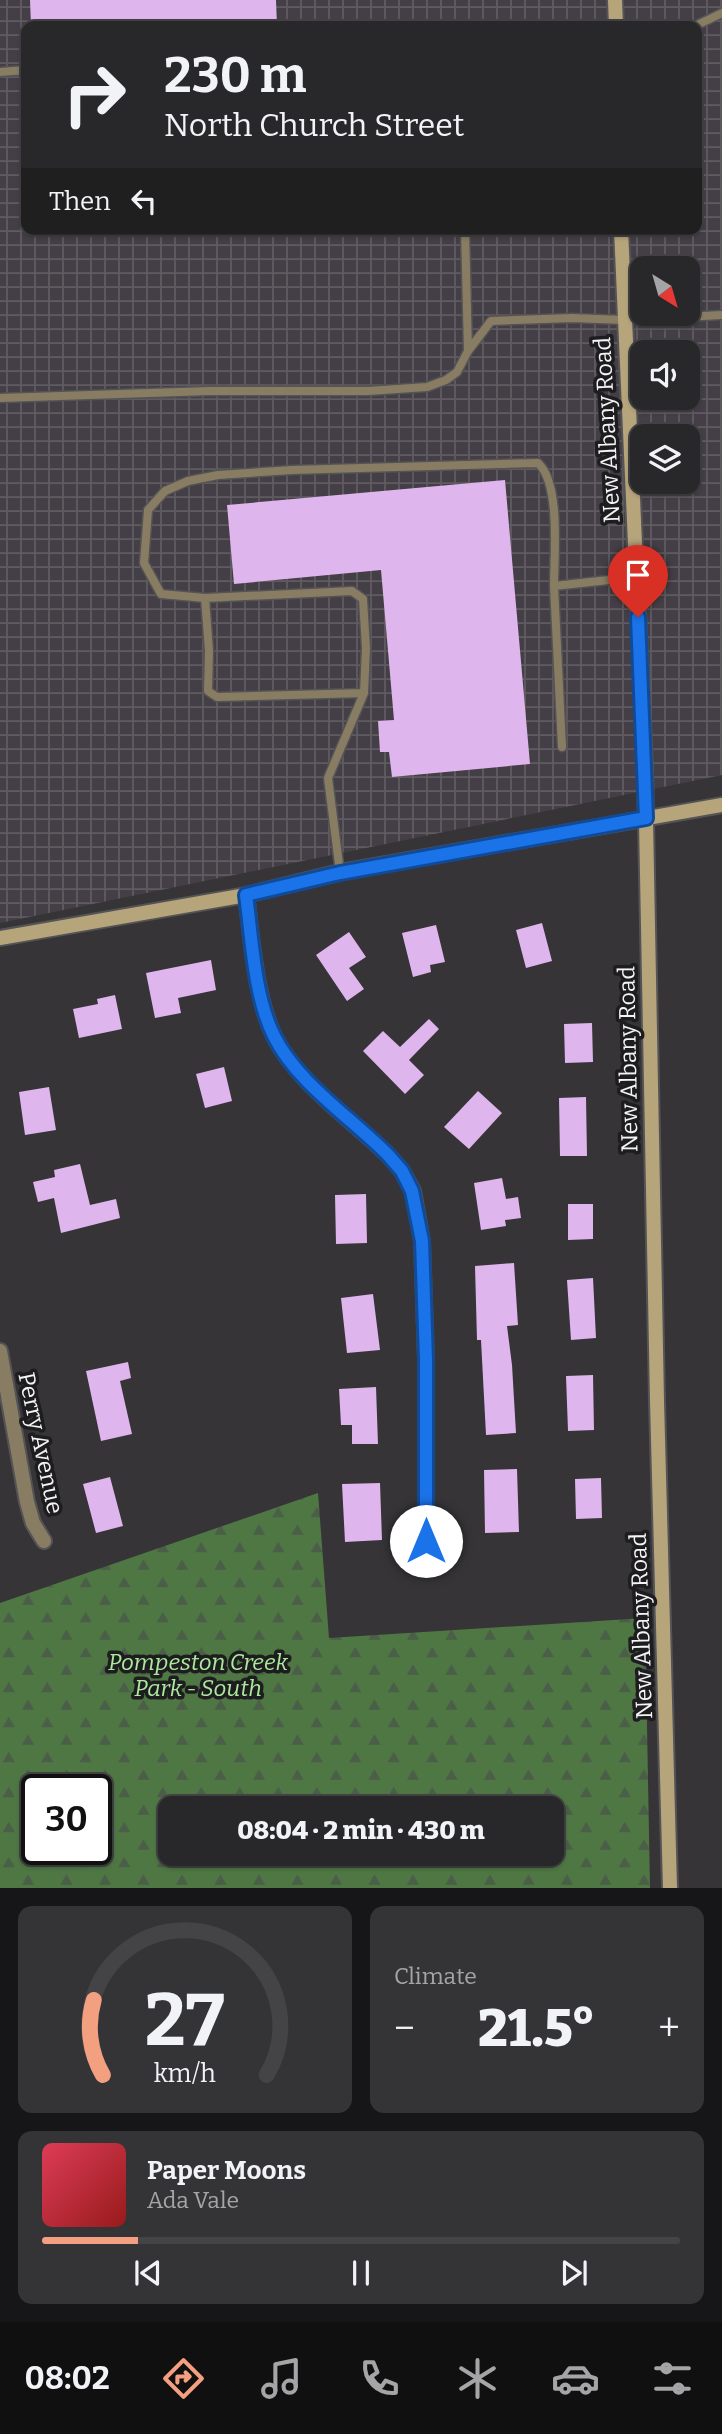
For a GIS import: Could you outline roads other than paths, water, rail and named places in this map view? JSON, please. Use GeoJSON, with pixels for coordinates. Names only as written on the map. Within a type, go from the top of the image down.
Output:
{"type":"FeatureCollection","features":[{"type":"Feature","properties":{"kind":"main road"},"geometry":{"type":"LineString","coordinates":[[614,0],[615,21]]}},
{"type":"Feature","properties":{"kind":"main road","name":"New Albany Road"},"geometry":{"type":"LineString","coordinates":[[621,235],[646,818],[670,1888]]}},
{"type":"Feature","properties":{"kind":"main road"},"geometry":{"type":"LineString","coordinates":[[0,938],[246,895],[340,873],[722,805]]}},
{"type":"Feature","properties":{"kind":"street"},"geometry":{"type":"LineString","coordinates":[[246,895],[258,977],[267,1018],[275,1037],[300,1072],[389,1156],[402,1171],[412,1191],[422,1241],[424,1289],[426,1541]]}},
{"type":"Feature","properties":{"kind":"street","name":"Perry Avenue"},"geometry":{"type":"LineString","coordinates":[[0,1351],[27,1502],[33,1523],[44,1541]]}},
{"type":"Feature","properties":{"kind":"lane"},"geometry":{"type":"LineString","coordinates":[[702,23],[722,13]]}},
{"type":"Feature","properties":{"kind":"lane"},"geometry":{"type":"LineString","coordinates":[[0,72],[21,70]]}},
{"type":"Feature","properties":{"kind":"lane"},"geometry":{"type":"LineString","coordinates":[[465,235],[468,351]]}},
{"type":"Feature","properties":{"kind":"lane"},"geometry":{"type":"LineString","coordinates":[[0,398],[209,391],[368,391],[427,387],[446,380],[457,372],[468,351],[491,321],[572,317],[624,320],[722,315]]}},
{"type":"Feature","properties":{"kind":"lane"},"geometry":{"type":"LineString","coordinates":[[340,873],[328,778],[364,693],[366,648],[363,599],[352,591],[205,598],[161,594],[144,563],[148,510],[166,491],[188,481],[218,475],[365,467],[538,463],[545,470],[553,499],[554,586],[562,747]]}},
{"type":"Feature","properties":{"kind":"lane"},"geometry":{"type":"LineString","coordinates":[[554,586],[636,577]]}},
{"type":"Feature","properties":{"kind":"lane"},"geometry":{"type":"LineString","coordinates":[[205,598],[209,651],[208,691],[217,697],[364,693]]}},
{"type":"Feature","properties":{"kind":"park label","name":"Pompeston Creek Park - South"},"geometry":{"type":"Point","coordinates":[198,1675]}}]}
